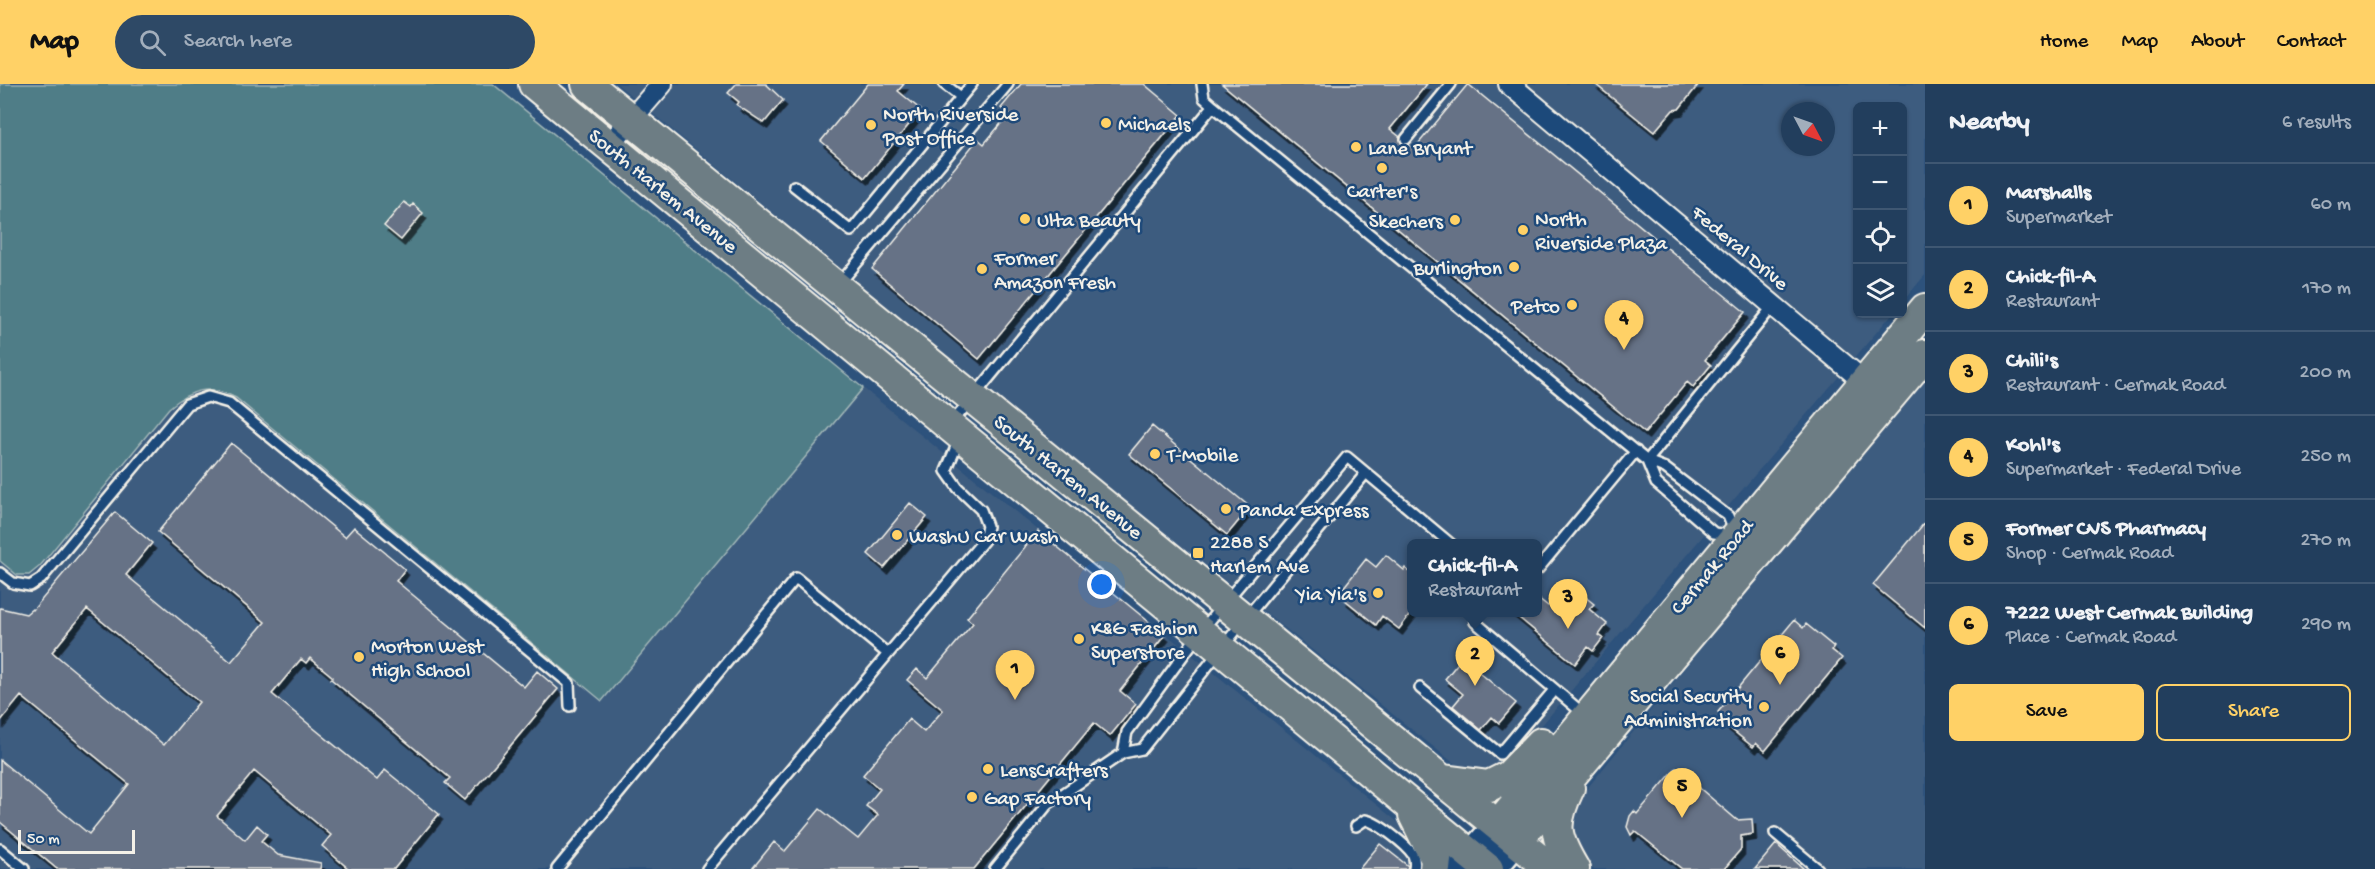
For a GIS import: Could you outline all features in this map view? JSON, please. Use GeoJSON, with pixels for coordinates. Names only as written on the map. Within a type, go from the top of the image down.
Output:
{"type":"FeatureCollection","features":[{"type":"Feature","properties":{"kind":"main road","name":"South Harlem Avenue"},"geometry":{"type":"LineString","coordinates":[[534,84],[1212,640],[1407,802],[1478,865]]}},
{"type":"Feature","properties":{"kind":"main road","name":"South Harlem Avenue"},"geometry":{"type":"LineString","coordinates":[[587,84],[1551,869]]}},
{"type":"Feature","properties":{"kind":"main road","name":"Cermak Road"},"geometry":{"type":"LineString","coordinates":[[1507,832],[1581,765],[1875,391],[1925,309]]}},
{"type":"Feature","properties":{"kind":"main road","name":"Cermak Road"},"geometry":{"type":"LineString","coordinates":[[1507,832],[1582,722],[1736,536],[1875,391],[1925,355]]}},
{"type":"Feature","properties":{"kind":"main road"},"geometry":{"type":"LineString","coordinates":[[1443,780],[1489,786],[1509,776],[1527,760],[1550,732],[1582,722]]}},
{"type":"Feature","properties":{"kind":"main road"},"geometry":{"type":"LineString","coordinates":[[1574,869],[1565,854],[1557,831],[1557,816],[1581,765]]}},
{"type":"Feature","properties":{"kind":"main road"},"geometry":{"type":"LineString","coordinates":[[1407,802],[1435,855],[1435,869]]}},
{"type":"Feature","properties":{"kind":"main road"},"geometry":{"type":"LineString","coordinates":[[1478,865],[1507,832]]}},
{"type":"Feature","properties":{"kind":"street"},"geometry":{"type":"LineString","coordinates":[[609,145],[662,84]]}},
{"type":"Feature","properties":{"kind":"street","name":"Federal Drive"},"geometry":{"type":"LineString","coordinates":[[1509,84],[1875,391]]}},
{"type":"Feature","properties":{"kind":"lane"},"geometry":{"type":"LineString","coordinates":[[944,84],[961,98]]}},
{"type":"Feature","properties":{"kind":"lane"},"geometry":{"type":"LineString","coordinates":[[794,186],[851,231],[972,84]]}},
{"type":"Feature","properties":{"kind":"lane"},"geometry":{"type":"LineString","coordinates":[[837,288],[1008,84]]}},
{"type":"Feature","properties":{"kind":"lane"},"geometry":{"type":"LineString","coordinates":[[1202,84],[1203,98],[1212,106],[1647,461],[1665,468],[1728,516],[1736,536],[1714,534],[1656,483],[1647,461]]}},
{"type":"Feature","properties":{"kind":"lane"},"geometry":{"type":"LineString","coordinates":[[1406,139],[1451,84]]}},
{"type":"Feature","properties":{"kind":"lane"},"geometry":{"type":"LineString","coordinates":[[708,869],[984,540],[987,526],[981,510],[958,488],[946,471],[955,431],[973,398],[1212,106]]}},
{"type":"Feature","properties":{"kind":"lane"},"geometry":{"type":"LineString","coordinates":[[1647,461],[1773,306]]}},
{"type":"Feature","properties":{"kind":"lane"},"geometry":{"type":"LineString","coordinates":[[0,573],[13,583],[30,586],[41,579],[187,404],[208,397],[229,403],[569,683],[570,706]]}},
{"type":"Feature","properties":{"kind":"lane"},"geometry":{"type":"LineString","coordinates":[[1542,564],[1636,451]]}},
{"type":"Feature","properties":{"kind":"lane"},"geometry":{"type":"LineString","coordinates":[[995,869],[1048,804],[1123,753],[1142,748],[1212,640],[1236,611],[1347,457],[1446,539]]}},
{"type":"Feature","properties":{"kind":"lane"},"geometry":{"type":"LineString","coordinates":[[1123,753],[1127,732],[1236,611],[1366,473]]}},
{"type":"Feature","properties":{"kind":"lane"},"geometry":{"type":"LineString","coordinates":[[558,869],[796,578],[888,654]]}},
{"type":"Feature","properties":{"kind":"lane"},"geometry":{"type":"LineString","coordinates":[[1475,622],[1554,690],[1582,722]]}},
{"type":"Feature","properties":{"kind":"lane"},"geometry":{"type":"LineString","coordinates":[[1420,688],[1500,754],[1554,690]]}},
{"type":"Feature","properties":{"kind":"lane"},"geometry":{"type":"LineString","coordinates":[[1356,826],[1365,820],[1376,823],[1409,850],[1415,861],[1414,869]]}},
{"type":"Feature","properties":{"kind":"lane"},"geometry":{"type":"LineString","coordinates":[[1775,833],[1818,869]]}},
{"type":"Feature","properties":{"kind":"lane"},"geometry":{"type":"LineString","coordinates":[[0,849],[24,869]]}},
{"type":"Feature","properties":{"kind":"shaded area","name":"Morton West High School"},"geometry":{"type":"Polygon","coordinates":[[[0,84],[493,84],[1410,832],[1417,841],[1423,869],[0,869],[0,84]]]}},
{"type":"Feature","properties":{"kind":"shaded area","name":"North Riverside Plaza"},"geometry":{"type":"Polygon","coordinates":[[[617,84],[1925,84],[1925,275],[1907,296],[1907,102],[1853,102],[1853,318],[1889,318],[1512,760],[1496,772],[1460,768],[1002,402],[617,84]]]}},
{"type":"Feature","properties":{"kind":"shaded area"},"geometry":{"type":"Polygon","coordinates":[[[1925,373],[1925,869],[1592,869],[1579,855],[1570,831],[1570,818],[1581,796],[1925,373]]]}},
{"type":"Feature","properties":{"kind":"green space"},"geometry":{"type":"Polygon","coordinates":[[[0,84],[493,84],[863,388],[602,701],[236,398],[217,391],[193,393],[169,408],[40,566],[29,575],[17,575],[0,561],[0,84]]]}},
{"type":"Feature","properties":{"kind":"building"},"geometry":{"type":"Polygon","coordinates":[[[736,84],[766,84],[783,100],[764,123],[737,105],[739,102],[728,93],[736,84]]]}},
{"type":"Feature","properties":{"kind":"building","name":"North Riverside Post Office"},"geometry":{"type":"Polygon","coordinates":[[[868,84],[904,84],[898,91],[921,110],[865,178],[821,141],[868,84]]]}},
{"type":"Feature","properties":{"kind":"building"},"geometry":{"type":"Polygon","coordinates":[[[1021,84],[1144,84],[1181,115],[979,359],[872,269],[978,139],[984,144],[1009,114],[1001,108],[1021,84]]]}},
{"type":"Feature","properties":{"kind":"building","name":"North Riverside Plaza"},"geometry":{"type":"Polygon","coordinates":[[[1222,84],[1427,84],[1390,129],[1400,137],[1402,145],[1409,145],[1414,149],[1468,84],[1745,312],[1705,360],[1711,365],[1693,387],[1687,382],[1645,433],[1222,84]]]}},
{"type":"Feature","properties":{"kind":"building"},"geometry":{"type":"Polygon","coordinates":[[[1595,84],[1699,84],[1679,109],[1673,110],[1654,132],[1595,84]]]}},
{"type":"Feature","properties":{"kind":"building"},"geometry":{"type":"Polygon","coordinates":[[[404,202],[411,207],[413,204],[423,213],[401,240],[384,226],[404,202]]]}},
{"type":"Feature","properties":{"kind":"building"},"geometry":{"type":"Polygon","coordinates":[[[1152,426],[1250,507],[1227,535],[1129,454],[1152,426]]]}},
{"type":"Feature","properties":{"kind":"building"},"geometry":{"type":"Polygon","coordinates":[[[231,443],[345,537],[354,527],[405,569],[396,581],[524,687],[537,671],[558,689],[465,800],[445,783],[450,778],[331,679],[333,677],[310,658],[306,663],[301,659],[272,694],[377,780],[385,770],[439,814],[394,869],[349,869],[322,846],[331,835],[254,771],[217,816],[245,840],[257,825],[267,834],[261,841],[278,855],[321,863],[320,869],[57,869],[0,822],[0,760],[89,834],[129,784],[21,696],[0,722],[0,608],[26,614],[33,610],[115,512],[152,543],[126,575],[231,662],[265,622],[158,532],[231,443]],[[87,609],[52,652],[164,745],[199,702],[87,609]]]}},
{"type":"Feature","properties":{"kind":"building","name":"WashU Car Wash"},"geometry":{"type":"Polygon","coordinates":[[[910,503],[927,517],[884,568],[868,554],[910,503]]]}},
{"type":"Feature","properties":{"kind":"building"},"geometry":{"type":"Polygon","coordinates":[[[1925,522],[1925,628],[1873,585],[1925,522]]]}},
{"type":"Feature","properties":{"kind":"building"},"geometry":{"type":"Polygon","coordinates":[[[1038,531],[1165,635],[1120,691],[1136,704],[1110,736],[1094,723],[974,869],[752,869],[774,842],[785,851],[820,809],[858,839],[878,815],[866,806],[880,789],[863,775],[909,719],[924,732],[943,710],[907,680],[917,669],[927,678],[973,623],[967,618],[1038,531]]]}},
{"type":"Feature","properties":{"kind":"building","name":"Yia Yia's"},"geometry":{"type":"Polygon","coordinates":[[[1386,555],[1404,570],[1405,568],[1407,570],[1408,617],[1399,629],[1382,616],[1376,625],[1344,599],[1343,588],[1366,559],[1376,567],[1386,555]]]}},
{"type":"Feature","properties":{"kind":"building"},"geometry":{"type":"Polygon","coordinates":[[[1563,588],[1580,601],[1584,596],[1594,604],[1589,609],[1607,624],[1599,635],[1603,638],[1593,651],[1588,647],[1575,664],[1518,617],[1542,617],[1542,601],[1548,606],[1563,588]]]}},
{"type":"Feature","properties":{"kind":"building"},"geometry":{"type":"Polygon","coordinates":[[[1794,620],[1803,628],[1806,624],[1834,647],[1832,650],[1842,658],[1765,751],[1756,743],[1753,747],[1725,724],[1727,720],[1718,712],[1794,620]]]}},
{"type":"Feature","properties":{"kind":"building"},"geometry":{"type":"Polygon","coordinates":[[[1462,658],[1516,703],[1499,723],[1492,717],[1481,730],[1453,706],[1463,694],[1445,679],[1462,658]]]}},
{"type":"Feature","properties":{"kind":"building"},"geometry":{"type":"Polygon","coordinates":[[[1676,768],[1737,820],[1752,819],[1753,834],[1741,836],[1741,849],[1724,869],[1682,869],[1635,831],[1631,835],[1627,827],[1634,811],[1637,814],[1676,768]]]}},
{"type":"Feature","properties":{"kind":"building"},"geometry":{"type":"Polygon","coordinates":[[[1380,844],[1408,866],[1407,869],[1359,869],[1380,844]]]}},
{"type":"Feature","properties":{"kind":"building"},"geometry":{"type":"Polygon","coordinates":[[[1776,844],[1804,869],[1755,869],[1776,844]]]}},
{"type":"Feature","properties":{"kind":"place","name":"Michaels"},"geometry":{"type":"Point","coordinates":[1106,123]}},
{"type":"Feature","properties":{"kind":"place","name":"North Riverside Post Office"},"geometry":{"type":"Point","coordinates":[871,125]}},
{"type":"Feature","properties":{"kind":"place","name":"Lane Bryant"},"geometry":{"type":"Point","coordinates":[1356,147]}},
{"type":"Feature","properties":{"kind":"place","name":"Carter's"},"geometry":{"type":"Point","coordinates":[1382,168]}},
{"type":"Feature","properties":{"kind":"place","name":"Ulta Beauty"},"geometry":{"type":"Point","coordinates":[1025,219]}},
{"type":"Feature","properties":{"kind":"place","name":"Skechers"},"geometry":{"type":"Point","coordinates":[1455,220]}},
{"type":"Feature","properties":{"kind":"place","name":"North Riverside Plaza"},"geometry":{"type":"Point","coordinates":[1523,230]}},
{"type":"Feature","properties":{"kind":"place","name":"Burlington"},"geometry":{"type":"Point","coordinates":[1514,267]}},
{"type":"Feature","properties":{"kind":"place","name":"Former Amazon Fresh"},"geometry":{"type":"Point","coordinates":[982,269]}},
{"type":"Feature","properties":{"kind":"place","name":"Petco"},"geometry":{"type":"Point","coordinates":[1572,305]}},
{"type":"Feature","properties":{"kind":"place","name":"Kohl's"},"geometry":{"type":"Point","coordinates":[1624,350]}},
{"type":"Feature","properties":{"kind":"place","name":"T-Mobile"},"geometry":{"type":"Point","coordinates":[1155,454]}},
{"type":"Feature","properties":{"kind":"place","name":"Panda Express"},"geometry":{"type":"Point","coordinates":[1226,509]}},
{"type":"Feature","properties":{"kind":"place","name":"WashU Car Wash"},"geometry":{"type":"Point","coordinates":[897,535]}},
{"type":"Feature","properties":{"kind":"place","name":"2288 S Harlem Ave"},"geometry":{"type":"Point","coordinates":[1198,553]}},
{"type":"Feature","properties":{"kind":"place","name":"Yia Yia's"},"geometry":{"type":"Point","coordinates":[1378,593]}},
{"type":"Feature","properties":{"kind":"place","name":"Chili's"},"geometry":{"type":"Point","coordinates":[1568,629]}},
{"type":"Feature","properties":{"kind":"place","name":"K&G Fashion Superstore"},"geometry":{"type":"Point","coordinates":[1079,639]}},
{"type":"Feature","properties":{"kind":"place","name":"Morton West High School"},"geometry":{"type":"Point","coordinates":[359,657]}},
{"type":"Feature","properties":{"kind":"place","name":"7222 West Cermak Building"},"geometry":{"type":"Point","coordinates":[1780,685]}},
{"type":"Feature","properties":{"kind":"place","name":"Chick-fil-A"},"geometry":{"type":"Point","coordinates":[1475,686]}},
{"type":"Feature","properties":{"kind":"place","name":"Marshalls"},"geometry":{"type":"Point","coordinates":[1015,700]}},
{"type":"Feature","properties":{"kind":"place","name":"Social Security Administration"},"geometry":{"type":"Point","coordinates":[1764,707]}},
{"type":"Feature","properties":{"kind":"place","name":"LensCrafters"},"geometry":{"type":"Point","coordinates":[988,769]}},
{"type":"Feature","properties":{"kind":"place","name":"Gap Factory"},"geometry":{"type":"Point","coordinates":[972,797]}},
{"type":"Feature","properties":{"kind":"place","name":"Former CVS Pharmacy"},"geometry":{"type":"Point","coordinates":[1682,818]}}]}
